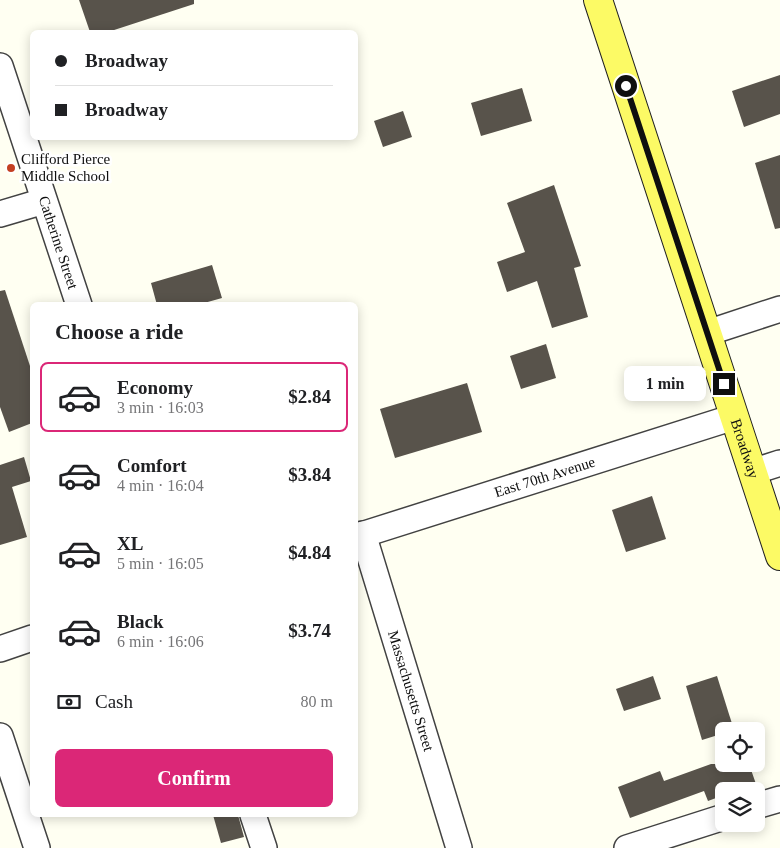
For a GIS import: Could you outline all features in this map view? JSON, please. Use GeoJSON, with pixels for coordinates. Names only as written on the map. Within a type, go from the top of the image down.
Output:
{"type":"FeatureCollection","features":[{"type":"Feature","properties":{"kind":"main road","name":"Broadway"},"geometry":{"type":"LineString","coordinates":[[598,0],[780,556]]}},
{"type":"Feature","properties":{"kind":"street","name":"Catherine Street"},"geometry":{"type":"LineString","coordinates":[[0,66],[78,302]]}},
{"type":"Feature","properties":{"kind":"street"},"geometry":{"type":"LineString","coordinates":[[0,214],[44,201]]}},
{"type":"Feature","properties":{"kind":"street"},"geometry":{"type":"LineString","coordinates":[[707,334],[780,309]]}},
{"type":"Feature","properties":{"kind":"street","name":"East 70th Avenue"},"geometry":{"type":"LineString","coordinates":[[359,535],[734,417]]}},
{"type":"Feature","properties":{"kind":"street"},"geometry":{"type":"LineString","coordinates":[[752,472],[780,463]]}},
{"type":"Feature","properties":{"kind":"street","name":"Massachusetts Street"},"geometry":{"type":"LineString","coordinates":[[359,535],[459,848]]}},
{"type":"Feature","properties":{"kind":"street"},"geometry":{"type":"LineString","coordinates":[[0,649],[30,639]]}},
{"type":"Feature","properties":{"kind":"street"},"geometry":{"type":"LineString","coordinates":[[0,736],[37,848]]}},
{"type":"Feature","properties":{"kind":"street"},"geometry":{"type":"LineString","coordinates":[[765,803],[780,798]]}},
{"type":"Feature","properties":{"kind":"street"},"geometry":{"type":"LineString","coordinates":[[254,817],[264,848]]}},
{"type":"Feature","properties":{"kind":"street"},"geometry":{"type":"LineString","coordinates":[[627,848],[715,820]]}},
{"type":"Feature","properties":{"kind":"building"},"geometry":{"type":"Polygon","coordinates":[[[79,0],[194,0],[194,4],[114,30],[89,30],[79,0]]]}},
{"type":"Feature","properties":{"kind":"building"},"geometry":{"type":"Polygon","coordinates":[[[780,75],[780,114],[744,127],[732,91],[780,75]]]}},
{"type":"Feature","properties":{"kind":"building"},"geometry":{"type":"Polygon","coordinates":[[[522,88],[532,121],[481,136],[471,103],[522,88]]]}},
{"type":"Feature","properties":{"kind":"building"},"geometry":{"type":"Polygon","coordinates":[[[403,111],[412,137],[383,147],[374,121],[403,111]]]}},
{"type":"Feature","properties":{"kind":"building"},"geometry":{"type":"Polygon","coordinates":[[[780,155],[780,228],[775,229],[755,163],[780,155]]]}},
{"type":"Feature","properties":{"kind":"building"},"geometry":{"type":"Polygon","coordinates":[[[554,185],[581,266],[574,268],[588,317],[552,328],[537,281],[507,292],[497,262],[525,252],[507,203],[554,185]]]}},
{"type":"Feature","properties":{"kind":"building"},"geometry":{"type":"Polygon","coordinates":[[[212,265],[222,298],[208,302],[156,302],[151,283],[212,265]]]}},
{"type":"Feature","properties":{"kind":"building"},"geometry":{"type":"Polygon","coordinates":[[[5,290],[30,366],[30,424],[9,432],[0,407],[0,291],[5,290]]]}},
{"type":"Feature","properties":{"kind":"building"},"geometry":{"type":"Polygon","coordinates":[[[546,344],[556,378],[521,389],[510,356],[546,344]]]}},
{"type":"Feature","properties":{"kind":"building"},"geometry":{"type":"Polygon","coordinates":[[[467,383],[482,432],[395,458],[380,409],[467,383]]]}},
{"type":"Feature","properties":{"kind":"building"},"geometry":{"type":"Polygon","coordinates":[[[24,457],[30,481],[12,487],[27,537],[0,545],[0,465],[24,457]]]}},
{"type":"Feature","properties":{"kind":"building"},"geometry":{"type":"Polygon","coordinates":[[[652,496],[666,539],[626,552],[612,510],[652,496]]]}},
{"type":"Feature","properties":{"kind":"building"},"geometry":{"type":"Polygon","coordinates":[[[653,676],[661,699],[624,711],[616,689],[653,676]]]}},
{"type":"Feature","properties":{"kind":"building"},"geometry":{"type":"Polygon","coordinates":[[[717,676],[731,722],[715,722],[715,736],[702,740],[686,686],[717,676]]]}},
{"type":"Feature","properties":{"kind":"building"},"geometry":{"type":"Polygon","coordinates":[[[715,764],[715,772],[752,772],[755,782],[715,782],[715,798],[708,801],[704,791],[630,818],[618,787],[660,771],[664,781],[715,764]]]}},
{"type":"Feature","properties":{"kind":"building"},"geometry":{"type":"Polygon","coordinates":[[[214,817],[239,817],[244,837],[221,843],[214,817]]]}},
{"type":"Feature","properties":{"kind":"place","name":"Clifford Pierce Middle School"},"geometry":{"type":"Point","coordinates":[11,168]}},
{"type":"Feature","properties":{"kind":"route"},"geometry":{"type":"LineString","coordinates":[[626,86],[724,384]]}}]}
